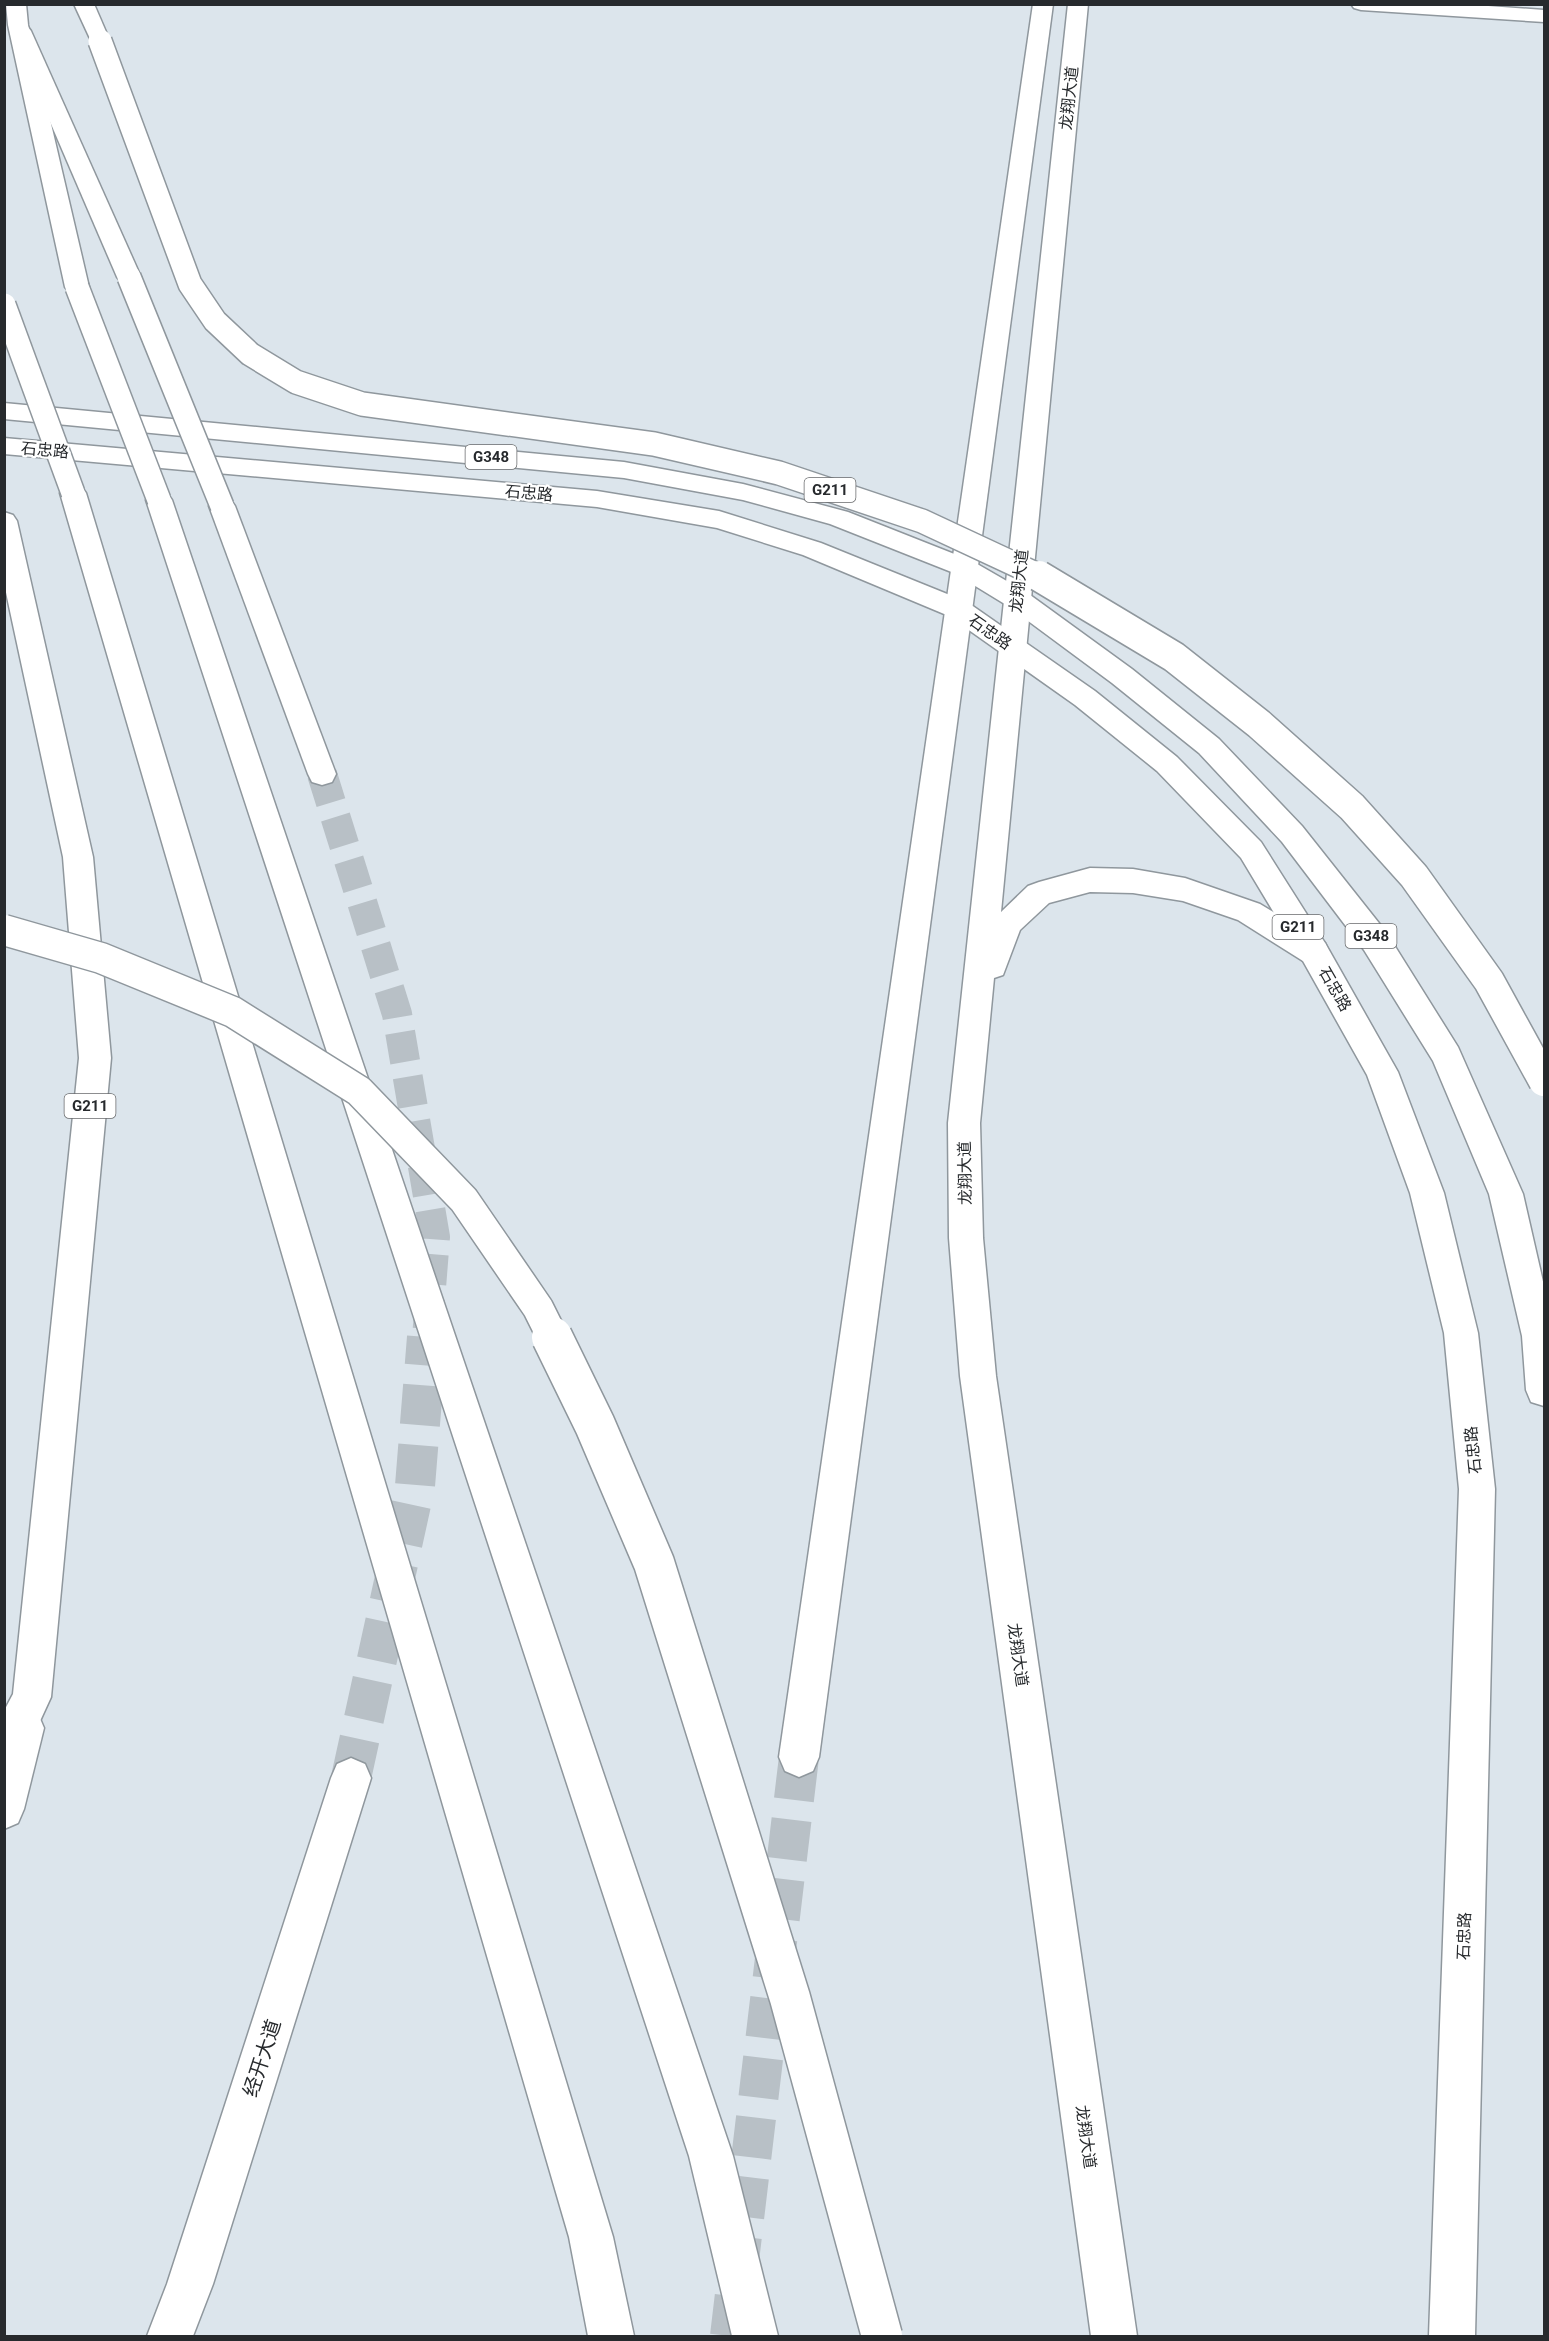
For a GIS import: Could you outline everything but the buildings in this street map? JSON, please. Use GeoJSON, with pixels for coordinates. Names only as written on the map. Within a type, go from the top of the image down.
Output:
{"type":"FeatureCollection","features":[{"type":"Feature","properties":{"kind":"main road","name":"G211"},"geometry":{"type":"LineString","coordinates":[[84,4],[100,41],[190,285],[215,321],[250,354],[296,382],[362,404],[654,444],[779,473],[922,521],[1050,582],[1174,657],[1259,724],[1352,807],[1414,876],[1490,981],[1545,1081]]}},
{"type":"Feature","properties":{"kind":"main road"},"geometry":{"type":"LineString","coordinates":[[799,1756],[1043,4]]}},
{"type":"Feature","properties":{"kind":"main road","name":"龙翔大道"},"geometry":{"type":"LineString","coordinates":[[1078,4],[964,1123],[966,1238],[978,1376],[1114,2337]]}},
{"type":"Feature","properties":{"kind":"main road"},"geometry":{"type":"LineString","coordinates":[[1361,4],[1545,16]]}},
{"type":"Feature","properties":{"kind":"main road"},"geometry":{"type":"LineString","coordinates":[[17,15],[129,277],[222,506],[322,774]]}},
{"type":"Feature","properties":{"kind":"main road"},"geometry":{"type":"LineString","coordinates":[[17,15],[77,287],[159,501],[711,2156],[755,2337]]}},
{"type":"Feature","properties":{"kind":"main road"},"geometry":{"type":"LineString","coordinates":[[4,305],[73,493],[591,2237],[610,2337]]}},
{"type":"Feature","properties":{"kind":"main road","name":"石忠路"},"geometry":{"type":"LineString","coordinates":[[4,411],[624,470],[743,492],[839,518],[963,567],[1017,599],[1122,676],[1209,746],[1292,834],[1375,941],[1447,1056],[1506,1194],[1539,1336],[1545,1390]]}},
{"type":"Feature","properties":{"kind":"main road","name":"石忠路"},"geometry":{"type":"LineString","coordinates":[[4,446],[597,499],[718,520],[812,549],[958,609],[1085,698],[1167,764],[1251,850],[1314,952],[1382,1072],[1427,1193],[1461,1333],[1477,1489],[1452,2337]]}},
{"type":"Feature","properties":{"kind":"main road","name":"G211"},"geometry":{"type":"LineString","coordinates":[[4,521],[78,857],[94,1058],[32,1697],[4,1755]]}},
{"type":"Feature","properties":{"kind":"main road"},"geometry":{"type":"LineString","coordinates":[[973,1025],[1007,924],[1039,894],[1090,880],[1133,881],[1185,890],[1249,912],[1314,952]]}},
{"type":"Feature","properties":{"kind":"main road"},"geometry":{"type":"LineString","coordinates":[[4,930],[101,958],[233,1012],[359,1090],[464,1200],[538,1308],[595,1425],[654,1563],[790,1998],[882,2337]]}},
{"type":"Feature","properties":{"kind":"main road"},"geometry":{"type":"LineString","coordinates":[[4,1809],[32,1697]]}},
{"type":"Feature","properties":{"kind":"main road","name":"经开大道"},"geometry":{"type":"LineString","coordinates":[[170,2337],[190,2284],[351,1778]]}},
{"type":"Feature","properties":{"kind":"tunnel"},"geometry":{"type":"LineString","coordinates":[[322,774],[397,1014],[435,1237],[427,1338]]}},
{"type":"Feature","properties":{"kind":"tunnel"},"geometry":{"type":"LineString","coordinates":[[351,1778],[415,1486],[427,1337]]}},
{"type":"Feature","properties":{"kind":"tunnel"},"geometry":{"type":"LineString","coordinates":[[730,2336],[799,1757]]}}]}
